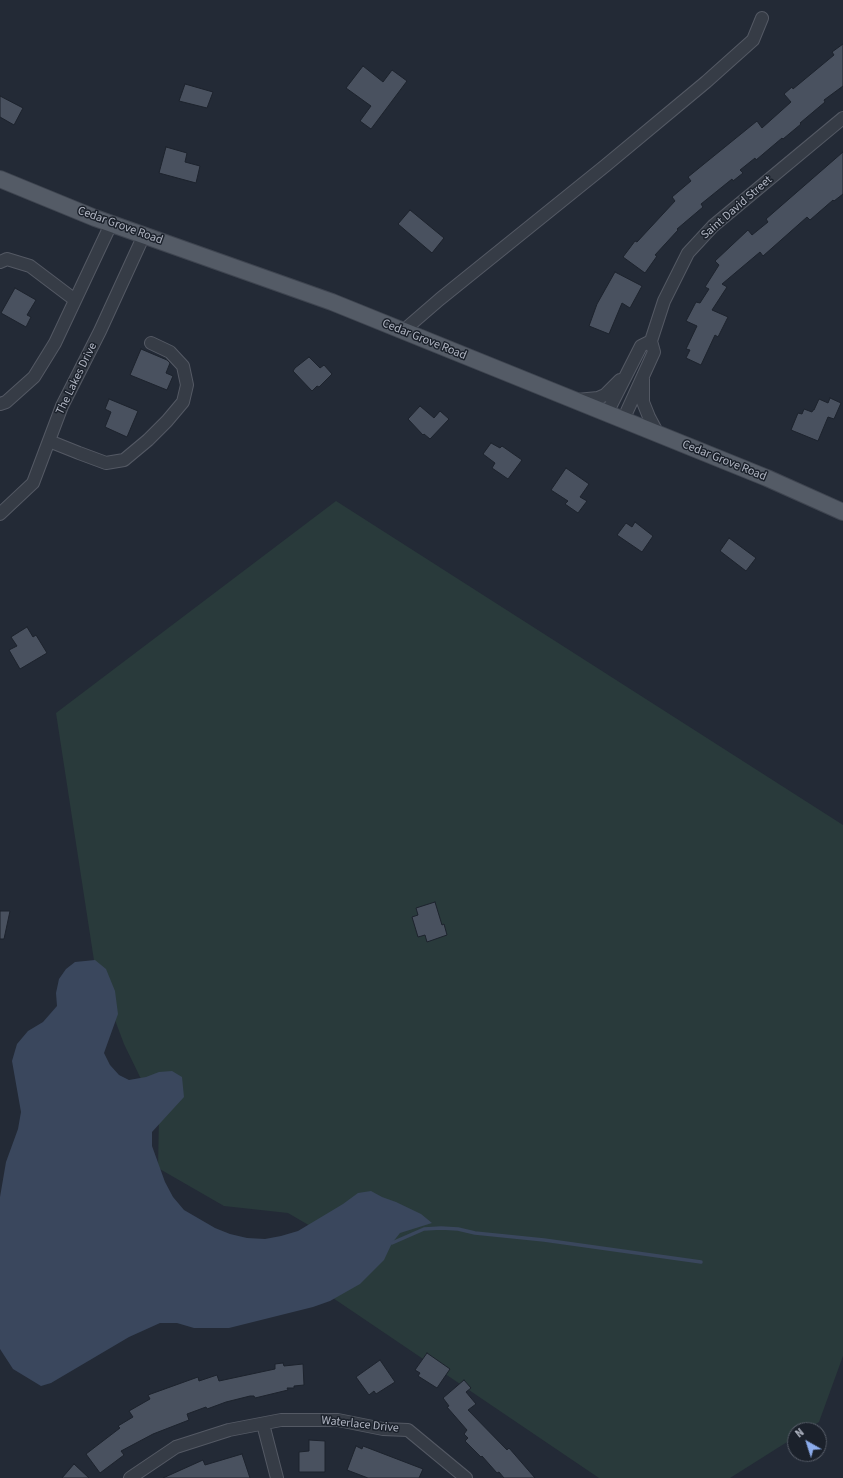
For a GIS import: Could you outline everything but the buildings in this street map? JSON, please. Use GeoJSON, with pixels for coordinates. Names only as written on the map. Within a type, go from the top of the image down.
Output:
{"type":"FeatureCollection","features":[{"type":"Feature","properties":{"kind":"main road","name":"Cedar Grove Road"},"geometry":{"type":"LineString","coordinates":[[0,179],[111,224],[332,302],[767,478],[843,512]]}},
{"type":"Feature","properties":{"kind":"street"},"geometry":{"type":"LineString","coordinates":[[403,331],[440,299],[605,166],[706,82],[753,40],[762,18]]}},
{"type":"Feature","properties":{"kind":"street","name":"Saint David Street"},"geometry":{"type":"LineString","coordinates":[[623,420],[654,352],[651,341],[664,301],[688,253],[713,226],[843,118]]}},
{"type":"Feature","properties":{"kind":"street"},"geometry":{"type":"LineString","coordinates":[[0,404],[6,402],[34,377],[55,343],[111,224]]}},
{"type":"Feature","properties":{"kind":"street","name":"The Lakes Drive"},"geometry":{"type":"LineString","coordinates":[[0,514],[33,483],[62,406],[100,331],[144,235]]}},
{"type":"Feature","properties":{"kind":"street"},"geometry":{"type":"LineString","coordinates":[[0,262],[7,259],[30,266],[75,300]]}},
{"type":"Feature","properties":{"kind":"street","name":"Saint David Street"},"geometry":{"type":"LineString","coordinates":[[607,414],[641,346],[651,341]]}},
{"type":"Feature","properties":{"kind":"street"},"geometry":{"type":"LineString","coordinates":[[49,441],[106,463],[124,460],[148,440],[183,402],[187,385],[183,366],[170,352],[151,343]]}},
{"type":"Feature","properties":{"kind":"street"},"geometry":{"type":"LineString","coordinates":[[574,400],[598,398],[605,395],[630,369]]}},
{"type":"Feature","properties":{"kind":"street"},"geometry":{"type":"LineString","coordinates":[[643,376],[643,402],[658,434]]}},
{"type":"Feature","properties":{"kind":"street","name":"Waterlace Drive"},"geometry":{"type":"LineString","coordinates":[[130,1478],[176,1447],[229,1430],[281,1420],[338,1420],[384,1429],[408,1430],[466,1478]]}},
{"type":"Feature","properties":{"kind":"street"},"geometry":{"type":"LineString","coordinates":[[262,1424],[277,1478]]}},
{"type":"Feature","properties":{"kind":"shaded area"},"geometry":{"type":"Polygon","coordinates":[[[336,501],[843,825],[843,1356],[819,1422],[787,1422],[787,1442],[730,1478],[599,1478],[330,1296],[336,1241],[288,1213],[224,1206],[158,1168],[159,1116],[124,1044],[95,967],[56,713],[336,501]]]}},
{"type":"Feature","properties":{"kind":"water"},"geometry":{"type":"Polygon","coordinates":[[[95,960],[106,969],[115,991],[118,1014],[104,1053],[110,1065],[119,1075],[129,1080],[146,1077],[159,1072],[172,1071],[182,1077],[184,1097],[152,1132],[152,1146],[165,1182],[173,1197],[184,1210],[215,1228],[230,1234],[247,1238],[265,1239],[298,1231],[343,1204],[358,1193],[371,1191],[421,1214],[432,1223],[400,1233],[392,1243],[384,1260],[360,1284],[330,1301],[313,1307],[229,1328],[194,1328],[177,1323],[160,1323],[129,1337],[51,1383],[41,1386],[13,1369],[0,1349],[0,1197],[6,1162],[18,1129],[21,1112],[12,1061],[17,1044],[28,1031],[43,1022],[57,1006],[56,993],[59,979],[66,969],[75,962],[95,960]]]}},
{"type":"Feature","properties":{"kind":"waterway"},"geometry":{"type":"LineString","coordinates":[[392,1243],[424,1229],[458,1229],[475,1233],[544,1240],[701,1262]]}}]}
